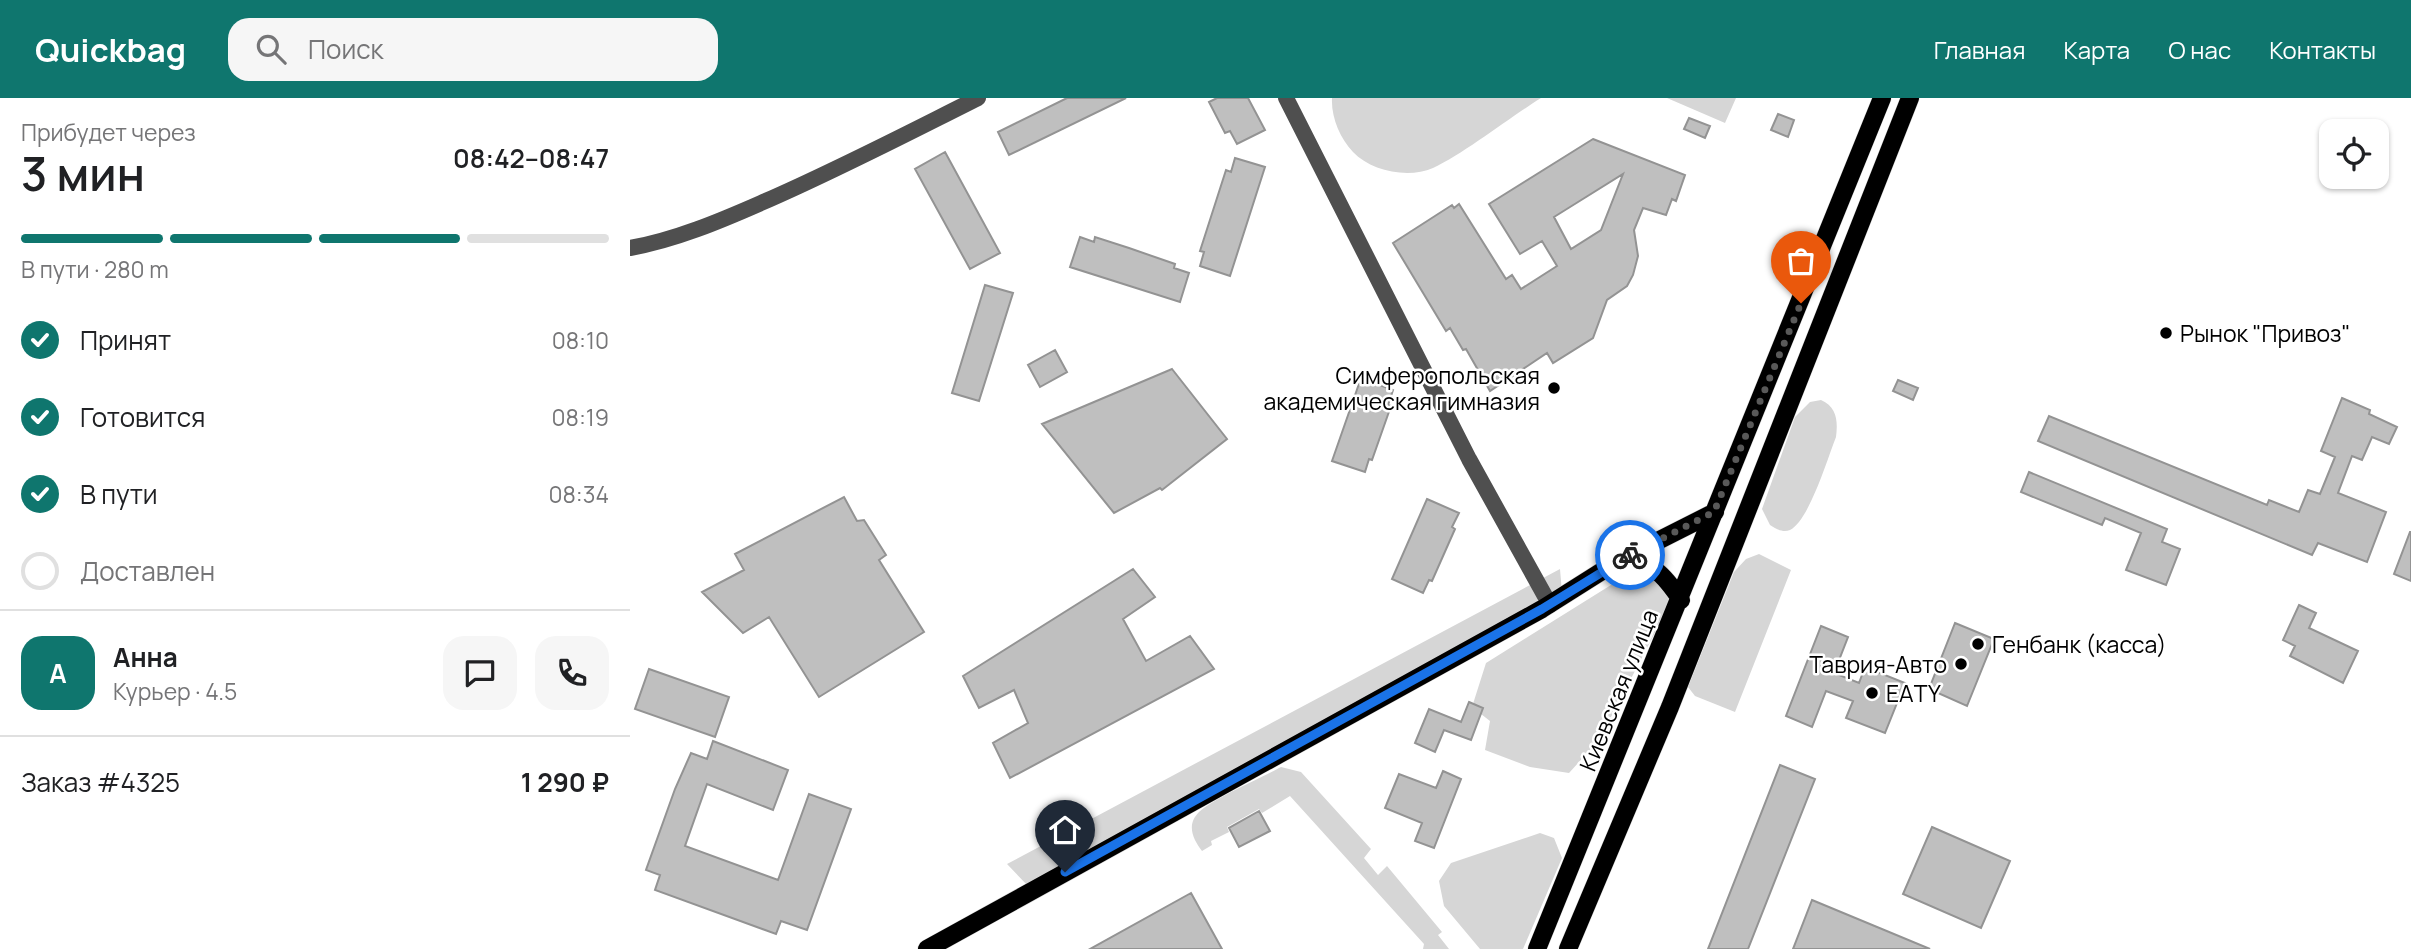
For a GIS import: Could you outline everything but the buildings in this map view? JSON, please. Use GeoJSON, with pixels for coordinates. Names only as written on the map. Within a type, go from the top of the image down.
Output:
{"type":"FeatureCollection","features":[{"type":"Feature","properties":{"kind":"main road","name":"Киевская улица"},"geometry":{"type":"LineString","coordinates":[[1537,949],[1681,600],[1882,98]]}},
{"type":"Feature","properties":{"kind":"main road"},"geometry":{"type":"LineString","coordinates":[[1568,949],[1670,706],[1910,98]]}},
{"type":"Feature","properties":{"kind":"main road"},"geometry":{"type":"LineString","coordinates":[[927,949],[1549,605],[1618,561],[1714,512]]}},
{"type":"Feature","properties":{"kind":"main road"},"geometry":{"type":"LineString","coordinates":[[1618,561],[1640,561],[1654,566],[1681,600]]}},
{"type":"Feature","properties":{"kind":"street"},"geometry":{"type":"LineString","coordinates":[[630,248],[649,245],[729,218],[818,179],[978,98]]}},
{"type":"Feature","properties":{"kind":"street"},"geometry":{"type":"LineString","coordinates":[[1286,98],[1469,459],[1549,605]]}},
{"type":"Feature","properties":{"kind":"shaded area"},"geometry":{"type":"Polygon","coordinates":[[[1332,98],[1541,98],[1446,162],[1423,171],[1401,173],[1370,164],[1353,152],[1337,127],[1332,98]]]}},
{"type":"Feature","properties":{"kind":"shaded area"},"geometry":{"type":"Polygon","coordinates":[[[1667,98],[1736,98],[1725,123],[1667,98]]]}},
{"type":"Feature","properties":{"kind":"shaded area"},"geometry":{"type":"Polygon","coordinates":[[[1821,400],[1830,406],[1835,415],[1836,437],[1804,514],[1790,530],[1780,530],[1770,525],[1762,509],[1795,417],[1810,402],[1821,400]]]}},
{"type":"Feature","properties":{"kind":"shaded area"},"geometry":{"type":"Polygon","coordinates":[[[1759,554],[1791,570],[1735,712],[1695,696],[1688,687],[1734,572],[1746,559],[1759,554]]]}},
{"type":"Feature","properties":{"kind":"shaded area"},"geometry":{"type":"Polygon","coordinates":[[[1560,569],[1562,593],[1028,886],[1007,864],[1560,569]]]}},
{"type":"Feature","properties":{"kind":"shaded area"},"geometry":{"type":"Polygon","coordinates":[[[1641,574],[1658,582],[1672,600],[1599,740],[1569,773],[1530,767],[1485,750],[1490,721],[1472,707],[1486,663],[1611,585],[1641,574]]]}},
{"type":"Feature","properties":{"kind":"shaded area"},"geometry":{"type":"Polygon","coordinates":[[[1281,767],[1301,772],[1371,849],[1364,858],[1378,875],[1387,866],[1442,932],[1438,935],[1449,949],[1423,949],[1424,944],[1290,796],[1262,813],[1259,809],[1227,827],[1229,832],[1211,841],[1212,845],[1202,851],[1192,827],[1199,812],[1281,767]]]}},
{"type":"Feature","properties":{"kind":"shaded area"},"geometry":{"type":"Polygon","coordinates":[[[1540,833],[1554,838],[1562,858],[1523,949],[1480,949],[1444,906],[1439,881],[1451,863],[1540,833]]]}},
{"type":"Feature","properties":{"kind":"way so far"},"geometry":{"type":"LineString","coordinates":[[1630,555],[1714,512],[1801,303]]}},
{"type":"Feature","properties":{"kind":"place","name":"Рынок \"Привоз\""},"geometry":{"type":"Point","coordinates":[2166,333]}},
{"type":"Feature","properties":{"kind":"place","name":"Симферопольская академическая гимназия"},"geometry":{"type":"Point","coordinates":[1554,388]}},
{"type":"Feature","properties":{"kind":"place","name":"Генбанк (касса)"},"geometry":{"type":"Point","coordinates":[1978,644]}},
{"type":"Feature","properties":{"kind":"place","name":"Таврия-Авто"},"geometry":{"type":"Point","coordinates":[1961,664]}},
{"type":"Feature","properties":{"kind":"place","name":"EАTY"},"geometry":{"type":"Point","coordinates":[1872,693]}},
{"type":"Feature","properties":{"kind":"route"},"geometry":{"type":"LineString","coordinates":[[1065,872],[1542,609],[1630,555]]}}]}
